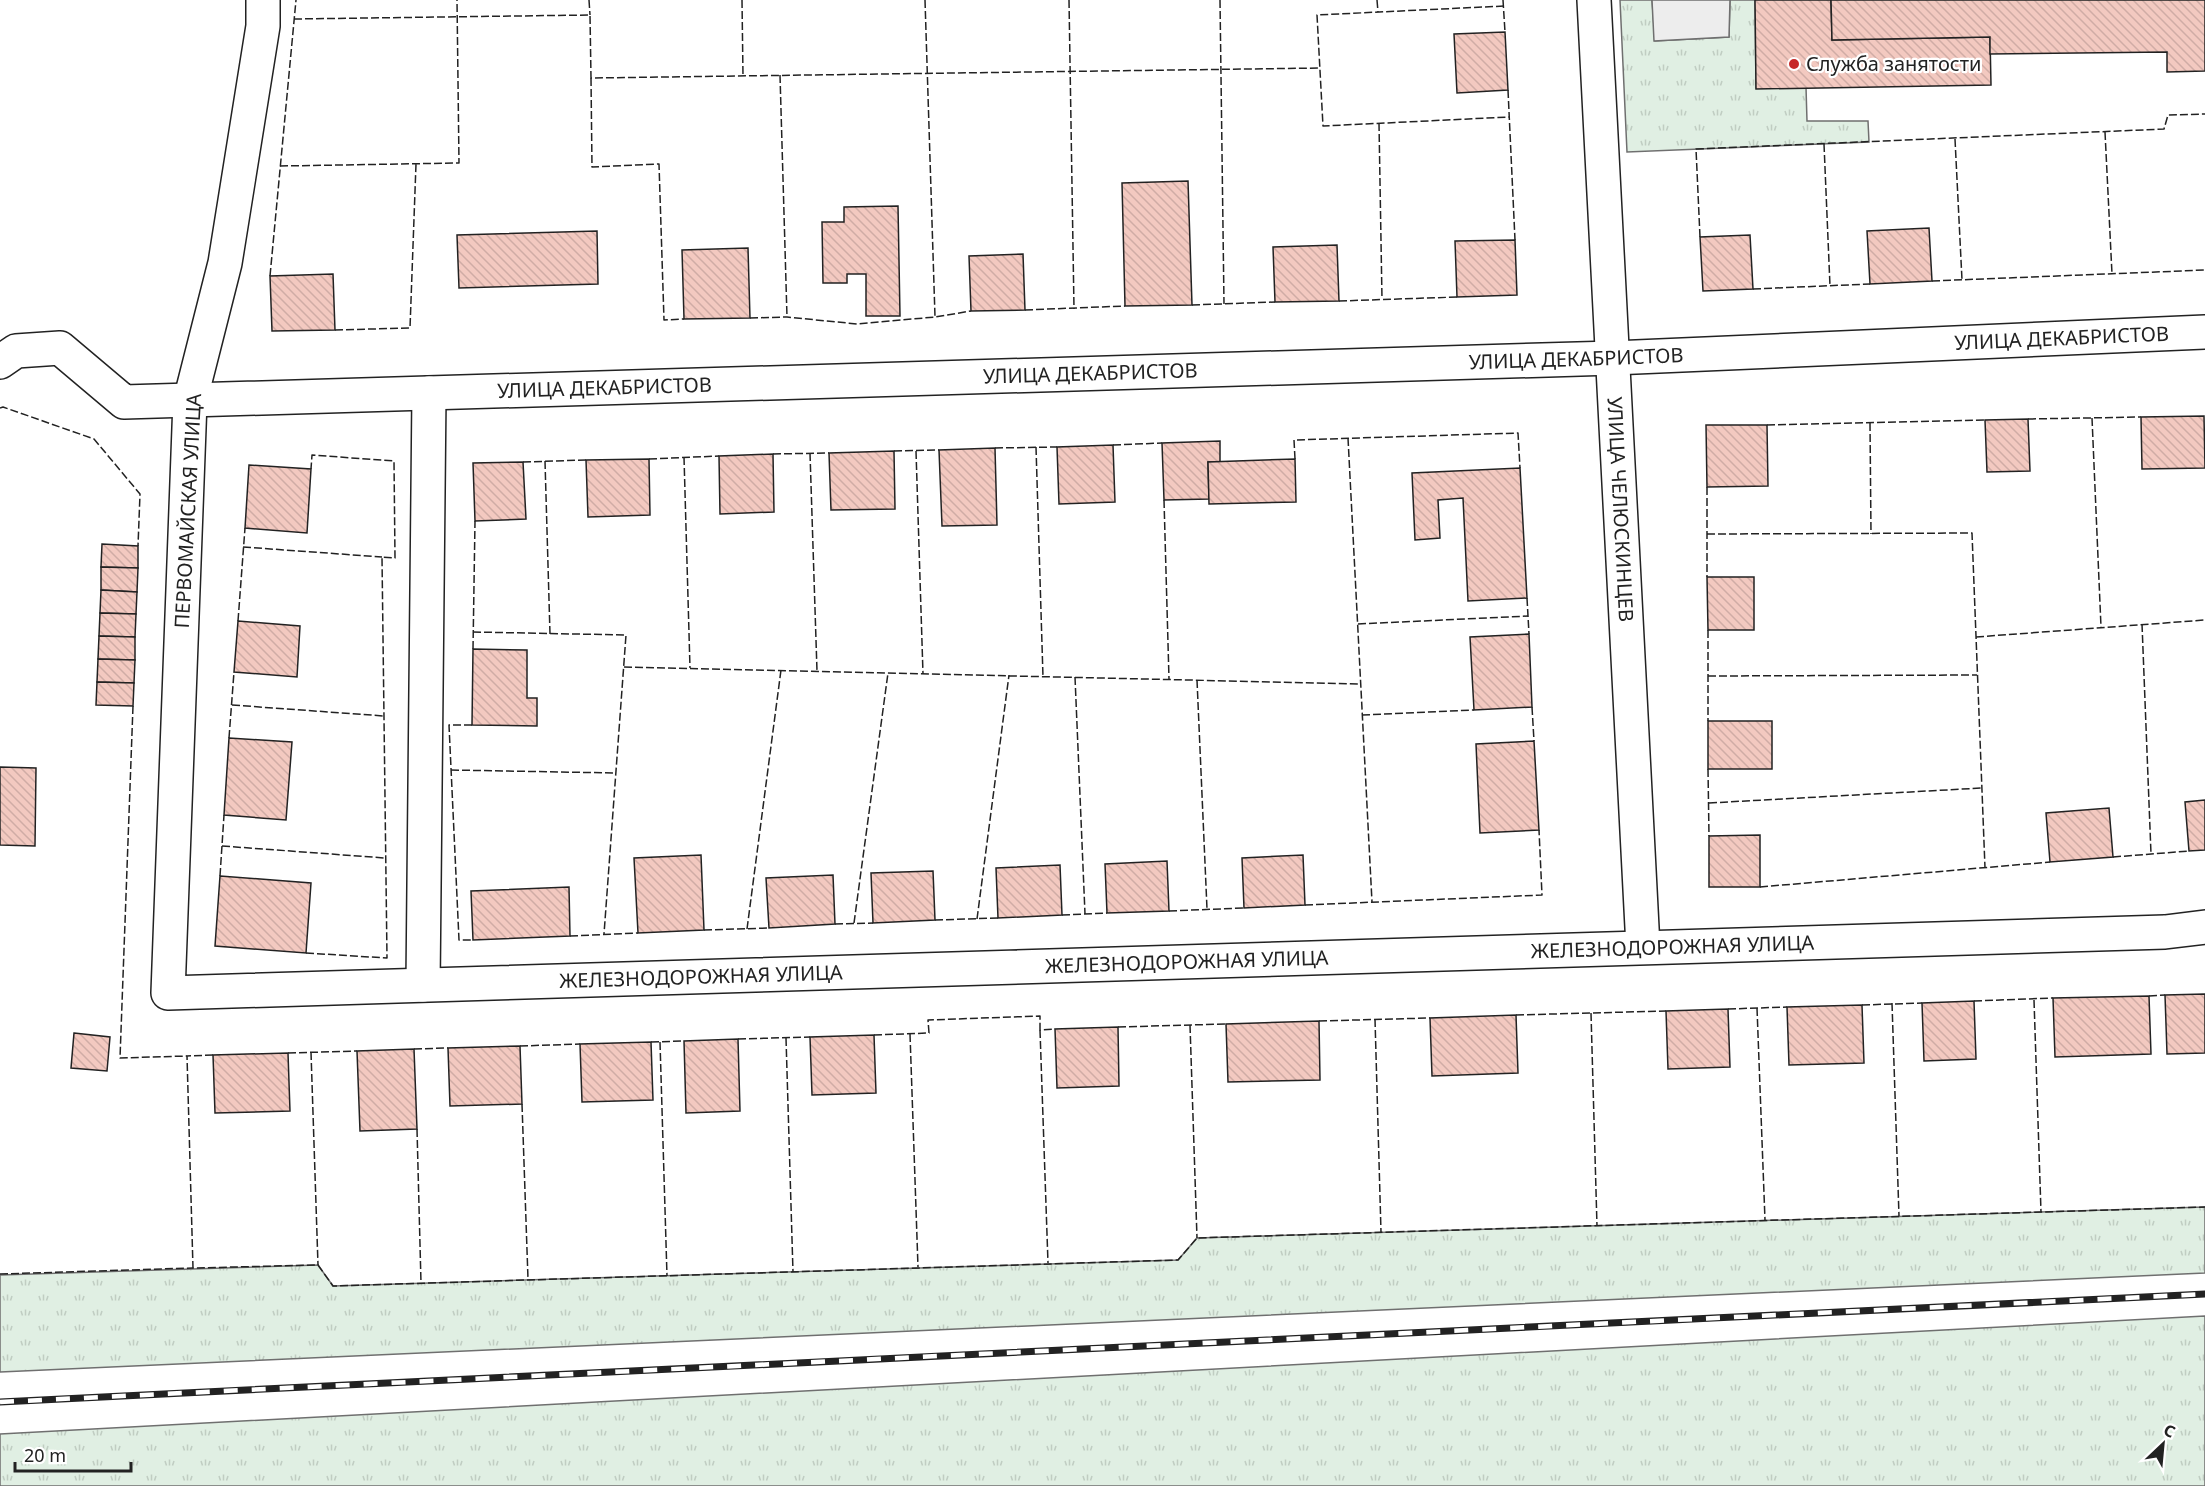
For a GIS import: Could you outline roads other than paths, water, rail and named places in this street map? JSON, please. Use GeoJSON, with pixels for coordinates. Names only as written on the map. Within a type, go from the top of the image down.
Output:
{"type":"FeatureCollection","features":[{"type":"Feature","properties":{"kind":"street","name":"ПЕРВОМАЙСКАЯ УЛИЦА"},"geometry":{"type":"LineString","coordinates":[[168,993],[190,401],[225,263],[264,26],[263,0]]}},
{"type":"Feature","properties":{"kind":"street","name":"УЛИЦА ЧЕЛЮСКИНЦЕВ"},"geometry":{"type":"LineString","coordinates":[[1594,0],[1643,947]]}},
{"type":"Feature","properties":{"kind":"street","name":"УЛИЦА ДЕКАБРИСТОВ"},"geometry":{"type":"LineString","coordinates":[[0,363],[15,351],[60,348],[124,402],[1613,358],[2205,332]]}},
{"type":"Feature","properties":{"kind":"street"},"geometry":{"type":"LineString","coordinates":[[423,985],[429,393]]}},
{"type":"Feature","properties":{"kind":"street","name":"ЖЕЛЕЗНОДОРОЖНАЯ УЛИЦА"},"geometry":{"type":"LineString","coordinates":[[168,993],[2153,932],[2205,927]]}},
{"type":"Feature","properties":{"kind":"railway"},"geometry":{"type":"LineString","coordinates":[[0,1402],[2205,1294]]}},
{"type":"Feature","properties":{"kind":"place","name":"Служба занятости"},"geometry":{"type":"Point","coordinates":[1794,64]}}]}
